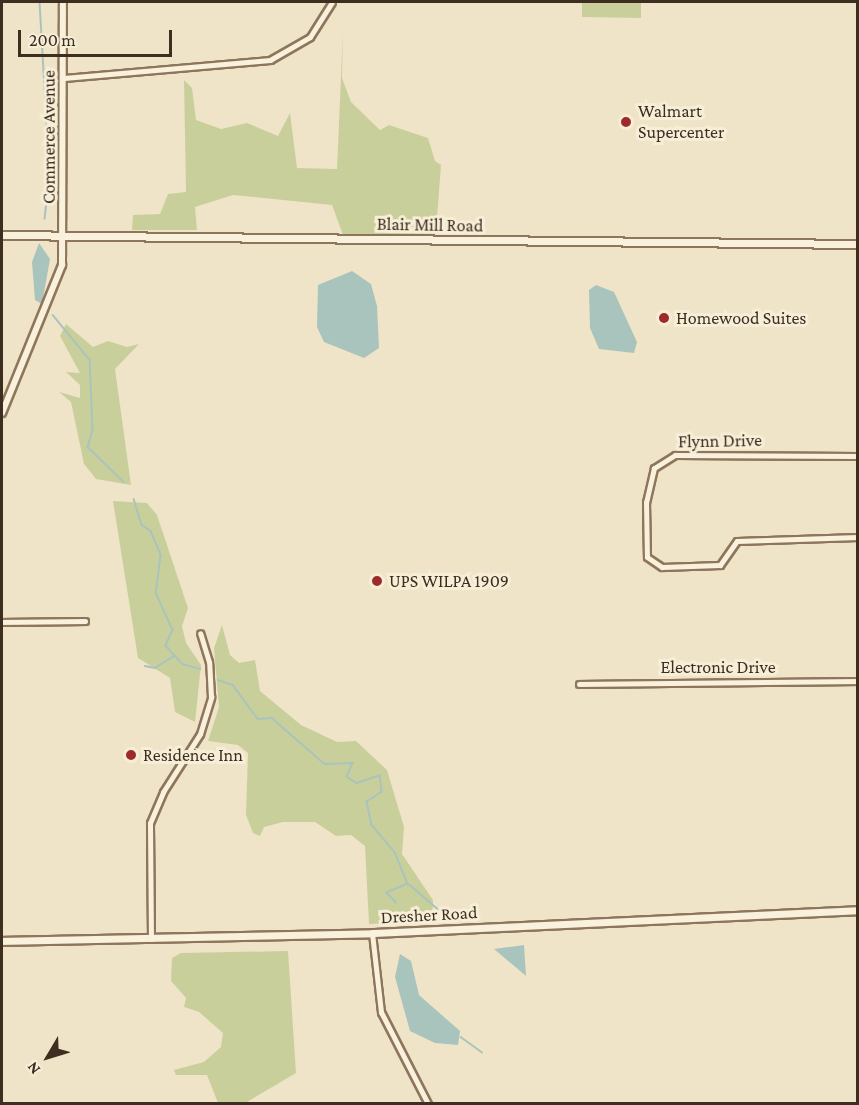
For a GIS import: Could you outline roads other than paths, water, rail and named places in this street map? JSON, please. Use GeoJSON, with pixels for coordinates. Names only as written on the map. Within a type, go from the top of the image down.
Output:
{"type":"FeatureCollection","features":[{"type":"Feature","properties":{"kind":"main road","name":"Blair Mill Road"},"geometry":{"type":"LineString","coordinates":[[2,234],[858,244]]}},
{"type":"Feature","properties":{"kind":"main road","name":"Dresher Road"},"geometry":{"type":"LineString","coordinates":[[2,941],[372,933],[858,910]]}},
{"type":"Feature","properties":{"kind":"street","name":"Commerce Avenue"},"geometry":{"type":"LineString","coordinates":[[2,413],[49,304],[62,265],[64,236],[63,2]]}},
{"type":"Feature","properties":{"kind":"street"},"geometry":{"type":"LineString","coordinates":[[64,78],[270,60],[310,37],[332,2]]}},
{"type":"Feature","properties":{"kind":"street","name":"Flynn Drive"},"geometry":{"type":"LineString","coordinates":[[858,456],[675,455],[654,468],[646,496],[647,557],[662,567],[720,565],[737,542],[858,537]]}},
{"type":"Feature","properties":{"kind":"street"},"geometry":{"type":"LineString","coordinates":[[2,622],[85,621]]}},
{"type":"Feature","properties":{"kind":"street"},"geometry":{"type":"LineString","coordinates":[[151,939],[150,823],[200,734],[211,697],[209,662],[200,633]]}},
{"type":"Feature","properties":{"kind":"street","name":"Electronic Drive"},"geometry":{"type":"LineString","coordinates":[[579,684],[858,681]]}},
{"type":"Feature","properties":{"kind":"street"},"geometry":{"type":"LineString","coordinates":[[372,933],[381,1012],[428,1104]]}},
{"type":"Feature","properties":{"kind":"water"},"geometry":{"type":"Polygon","coordinates":[[[39,243],[50,259],[42,304],[35,300],[32,262],[39,243]]]}},
{"type":"Feature","properties":{"kind":"water"},"geometry":{"type":"Polygon","coordinates":[[[352,271],[371,284],[377,306],[379,348],[364,358],[324,342],[317,327],[318,285],[352,271]]]}},
{"type":"Feature","properties":{"kind":"water"},"geometry":{"type":"Polygon","coordinates":[[[596,285],[614,292],[637,342],[634,353],[599,349],[590,328],[589,290],[596,285]]]}},
{"type":"Feature","properties":{"kind":"water"},"geometry":{"type":"Polygon","coordinates":[[[524,945],[526,976],[494,949],[524,945]]]}},
{"type":"Feature","properties":{"kind":"water"},"geometry":{"type":"Polygon","coordinates":[[[400,954],[411,961],[419,995],[460,1031],[458,1045],[435,1043],[410,1031],[395,977],[400,954]]]}},
{"type":"Feature","properties":{"kind":"waterway"},"geometry":{"type":"LineString","coordinates":[[40,2],[50,177],[45,219]]}},
{"type":"Feature","properties":{"kind":"waterway"},"geometry":{"type":"LineString","coordinates":[[53,315],[90,360],[93,430],[88,447],[124,482]]}},
{"type":"Feature","properties":{"kind":"waterway"},"geometry":{"type":"LineString","coordinates":[[134,499],[142,525],[151,531],[161,555],[156,593],[173,630],[166,646],[183,664],[200,669]]}},
{"type":"Feature","properties":{"kind":"waterway"},"geometry":{"type":"LineString","coordinates":[[145,666],[155,668],[174,656]]}},
{"type":"Feature","properties":{"kind":"waterway"},"geometry":{"type":"LineString","coordinates":[[218,680],[233,685],[258,719],[272,718],[325,764],[353,763],[347,777],[357,783],[380,775],[382,792],[367,802],[372,825],[395,852],[408,884],[387,893],[396,902]]}},
{"type":"Feature","properties":{"kind":"waterway"},"geometry":{"type":"LineString","coordinates":[[410,885],[447,917]]}},
{"type":"Feature","properties":{"kind":"waterway"},"geometry":{"type":"LineString","coordinates":[[461,1037],[482,1052]]}},
{"type":"Feature","properties":{"kind":"place","name":"Walmart Supercenter"},"geometry":{"type":"Point","coordinates":[626,122]}},
{"type":"Feature","properties":{"kind":"place","name":"Homewood Suites"},"geometry":{"type":"Point","coordinates":[664,318]}},
{"type":"Feature","properties":{"kind":"place","name":"UPS WILPA 1909"},"geometry":{"type":"Point","coordinates":[377,581]}},
{"type":"Feature","properties":{"kind":"place","name":"Residence Inn"},"geometry":{"type":"Point","coordinates":[131,755]}}]}
